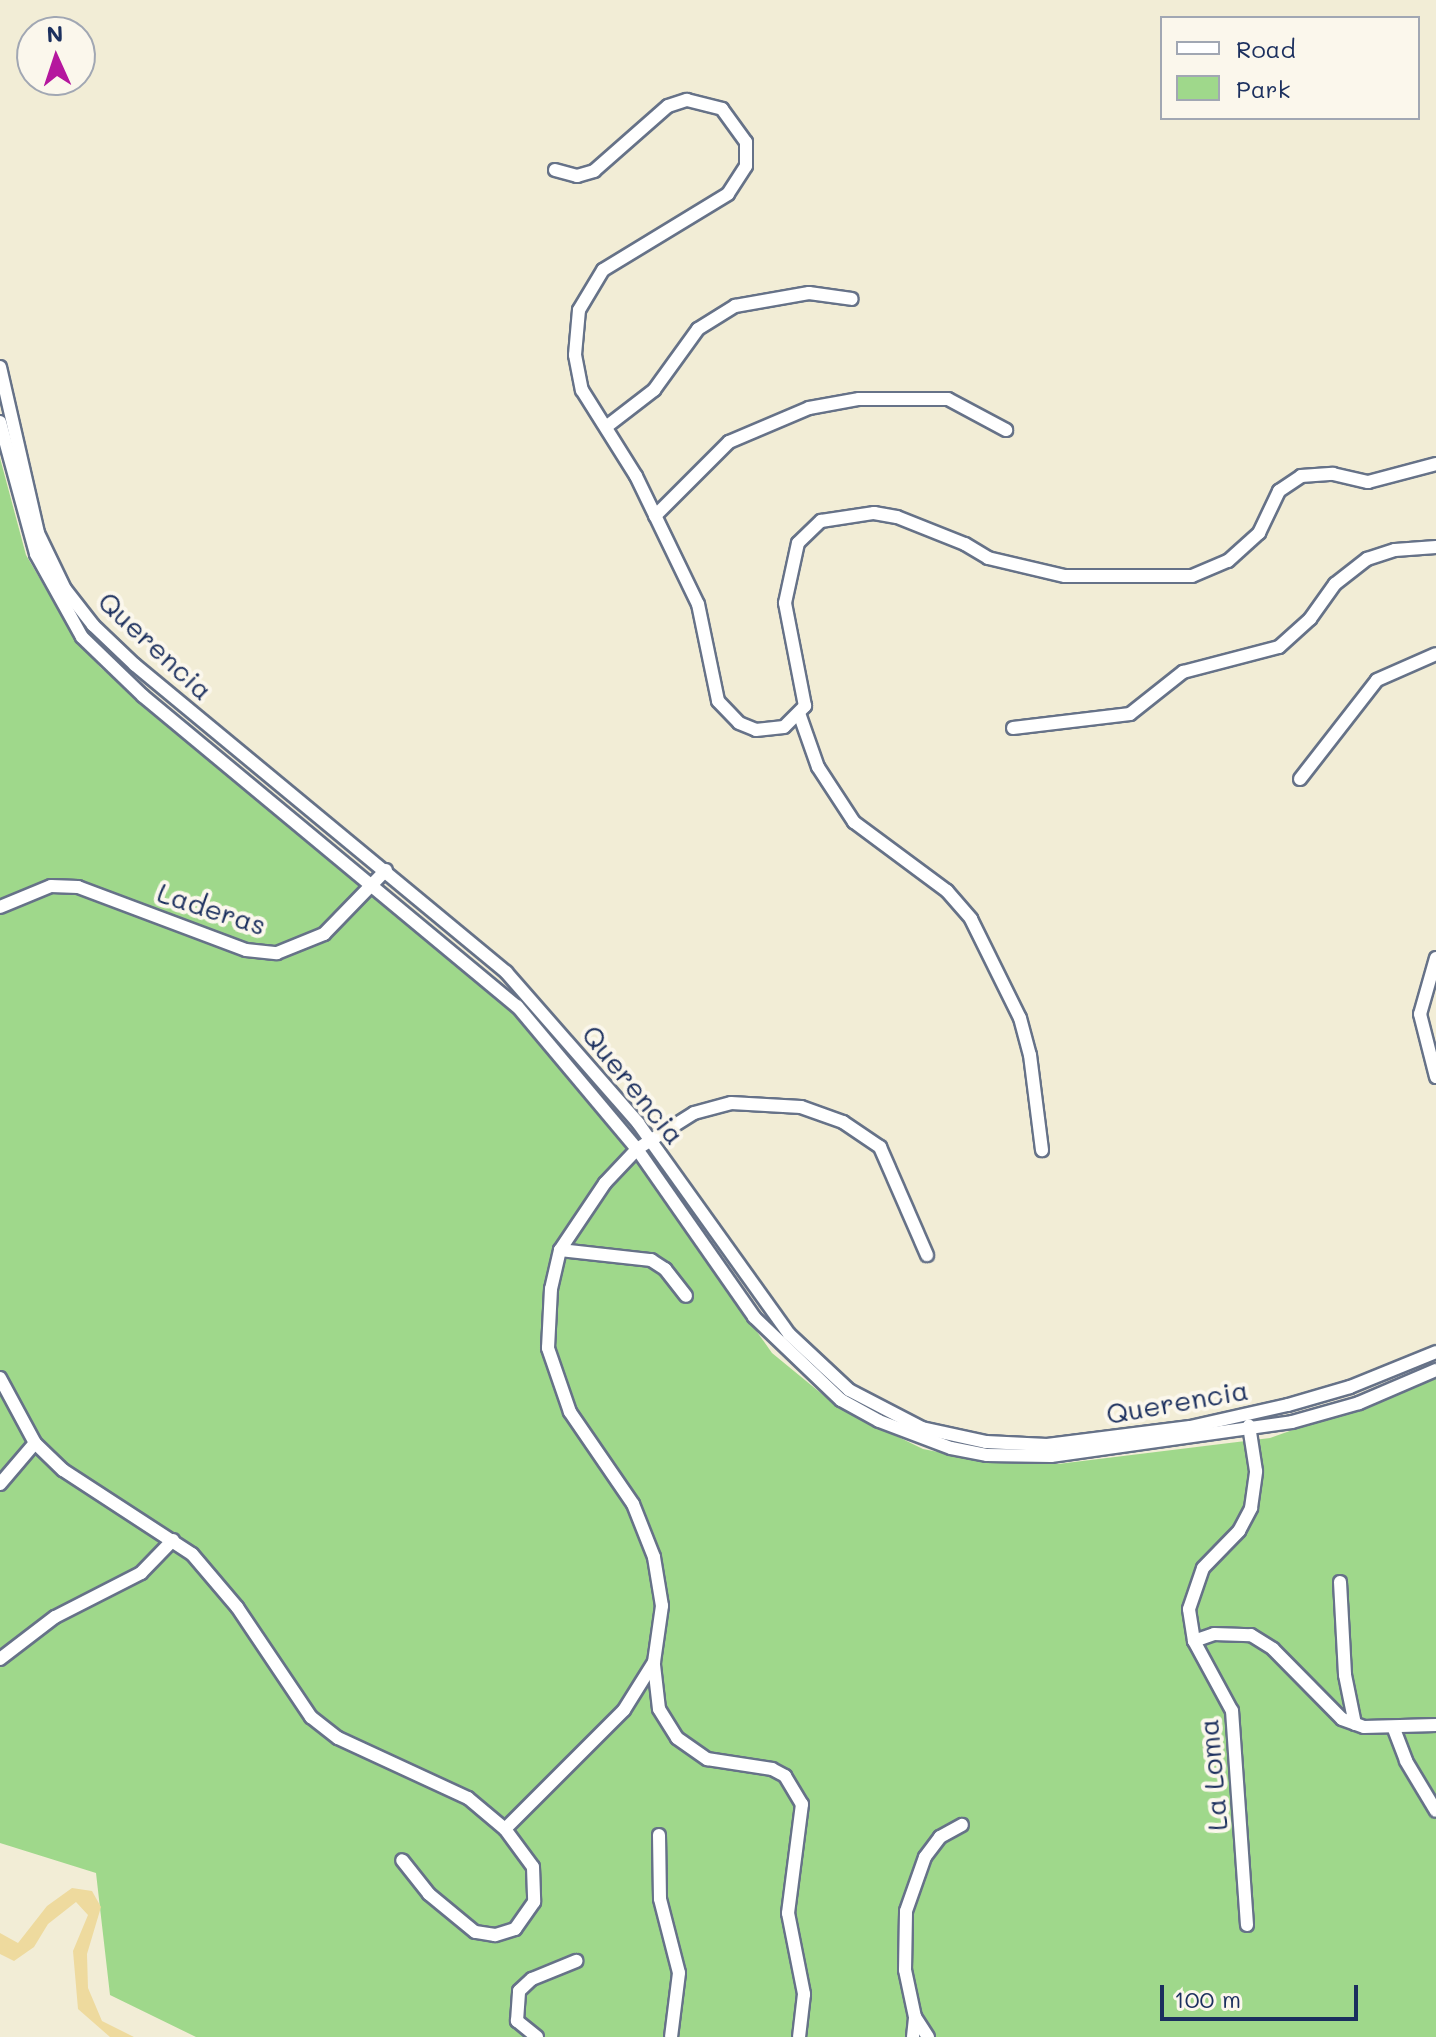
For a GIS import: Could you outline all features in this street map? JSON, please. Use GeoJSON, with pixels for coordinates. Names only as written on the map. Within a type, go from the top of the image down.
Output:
{"type":"FeatureCollection","features":[{"type":"Feature","properties":{"kind":"street"},"geometry":{"type":"LineString","coordinates":[[555,170],[577,176],[594,171],[668,106],[687,100],[722,109],[746,142],[746,166],[728,194],[615,261],[587,290],[576,333],[577,375],[655,516],[698,604],[707,630],[713,689],[726,712],[756,730],[784,727],[800,716]]}},
{"type":"Feature","properties":{"kind":"street"},"geometry":{"type":"LineString","coordinates":[[606,427],[654,390],[698,329],[735,306],[809,293],[852,299]]}},
{"type":"Feature","properties":{"kind":"street","name":"Querencia"},"geometry":{"type":"LineString","coordinates":[[0,367],[40,551],[65,589],[135,665],[506,972],[651,1139],[789,1334],[834,1379],[885,1411],[960,1437],[1047,1445],[1247,1415],[1350,1387],[1436,1352]]}},
{"type":"Feature","properties":{"kind":"street"},"geometry":{"type":"LineString","coordinates":[[655,516],[729,442],[809,408],[859,399],[948,399],[1006,430]]}},
{"type":"Feature","properties":{"kind":"street","name":"Querencia"},"geometry":{"type":"LineString","coordinates":[[0,422],[40,551],[82,637],[108,666],[373,886],[489,977],[637,1149],[775,1341],[841,1400],[920,1439],[987,1455],[1051,1456],[1250,1431],[1395,1388],[1436,1370]]}},
{"type":"Feature","properties":{"kind":"street"},"geometry":{"type":"LineString","coordinates":[[1042,1150],[1030,1055],[1020,1018],[971,919],[947,891],[854,822],[818,767],[800,716],[804,691],[787,591],[798,543],[821,521],[874,513],[897,517],[965,544],[988,558],[1065,576],[1192,576],[1228,561],[1259,533],[1279,491],[1301,476],[1333,474],[1368,482],[1436,464]]}},
{"type":"Feature","properties":{"kind":"street"},"geometry":{"type":"LineString","coordinates":[[1013,728],[1130,714],[1183,672],[1279,647],[1310,619],[1335,584],[1367,559],[1395,550],[1436,547]]}},
{"type":"Feature","properties":{"kind":"street"},"geometry":{"type":"LineString","coordinates":[[1300,779],[1377,680],[1436,654]]}},
{"type":"Feature","properties":{"kind":"street","name":"Laderas"},"geometry":{"type":"LineString","coordinates":[[0,907],[51,886],[78,887],[246,950],[277,953],[324,934],[386,870]]}},
{"type":"Feature","properties":{"kind":"street"},"geometry":{"type":"LineString","coordinates":[[1436,958],[1420,1014],[1436,1077]]}},
{"type":"Feature","properties":{"kind":"street"},"geometry":{"type":"LineString","coordinates":[[799,2037],[804,1994],[788,1913],[802,1804],[785,1776],[772,1769],[707,1759],[677,1738],[659,1709],[654,1662],[662,1606],[654,1557],[633,1504],[570,1412],[548,1348],[551,1289],[560,1250],[605,1183],[637,1149],[694,1113],[731,1103],[801,1107],[843,1122],[880,1147],[927,1255]]}},
{"type":"Feature","properties":{"kind":"street"},"geometry":{"type":"LineString","coordinates":[[560,1250],[651,1260],[686,1296]]}},
{"type":"Feature","properties":{"kind":"street"},"geometry":{"type":"LineString","coordinates":[[1395,1388],[1436,1362]]}},
{"type":"Feature","properties":{"kind":"street"},"geometry":{"type":"LineString","coordinates":[[0,1378],[35,1443],[89,1489],[173,1540],[216,1581],[311,1717],[338,1738],[441,1783],[505,1829],[533,1867],[536,1888],[523,1922],[505,1934],[484,1935],[460,1922],[402,1860]]}},
{"type":"Feature","properties":{"kind":"street"},"geometry":{"type":"LineString","coordinates":[[1250,1431],[1261,1418],[1324,1402],[1350,1387]]}},
{"type":"Feature","properties":{"kind":"street","name":"La Loma"},"geometry":{"type":"LineString","coordinates":[[1247,1415],[1256,1471],[1251,1508],[1192,1588],[1194,1641],[1232,1711],[1247,1925]]}},
{"type":"Feature","properties":{"kind":"street"},"geometry":{"type":"LineString","coordinates":[[0,1484],[35,1443]]}},
{"type":"Feature","properties":{"kind":"street"},"geometry":{"type":"LineString","coordinates":[[0,1659],[55,1617],[141,1573],[173,1540]]}},
{"type":"Feature","properties":{"kind":"street"},"geometry":{"type":"LineString","coordinates":[[1340,1582],[1345,1675],[1355,1724]]}},
{"type":"Feature","properties":{"kind":"street"},"geometry":{"type":"LineString","coordinates":[[1194,1641],[1214,1634],[1251,1635],[1273,1649],[1320,1701],[1355,1724],[1394,1729],[1436,1725]]}},
{"type":"Feature","properties":{"kind":"street"},"geometry":{"type":"LineString","coordinates":[[505,1829],[624,1710],[654,1662]]}},
{"type":"Feature","properties":{"kind":"street"},"geometry":{"type":"LineString","coordinates":[[1394,1729],[1406,1761],[1436,1811]]}},
{"type":"Feature","properties":{"kind":"street"},"geometry":{"type":"LineString","coordinates":[[913,2037],[915,2017],[905,1970],[906,1911],[925,1857],[940,1837],[962,1825]]}},
{"type":"Feature","properties":{"kind":"street"},"geometry":{"type":"LineString","coordinates":[[659,1835],[660,1899],[679,1973],[671,2037]]}},
{"type":"Feature","properties":{"kind":"street"},"geometry":{"type":"LineString","coordinates":[[537,2037],[517,2021],[519,1991],[532,1979],[576,1961]]}},
{"type":"Feature","properties":{"kind":"street"},"geometry":{"type":"LineString","coordinates":[[915,2017],[928,2037]]}},
{"type":"Feature","properties":{"kind":"green space"},"geometry":{"type":"Polygon","coordinates":[[[0,458],[26,555],[74,637],[101,668],[488,982],[606,1118],[772,1353],[839,1408],[923,1449],[988,1462],[1058,1464],[1270,1438],[1436,1379],[1436,2037],[196,2037],[110,1995],[96,1873],[0,1843],[0,458]]]}},
{"type":"Feature","properties":{"kind":"sand"},"geometry":{"type":"Polygon","coordinates":[[[72,1888],[92,1891],[101,1907],[87,1954],[88,1988],[102,2021],[134,2037],[110,2037],[78,2009],[73,1951],[88,1915],[76,1902],[48,1924],[34,1947],[14,1961],[0,1954],[0,1933],[18,1943],[47,1906],[72,1888]]]}}]}
